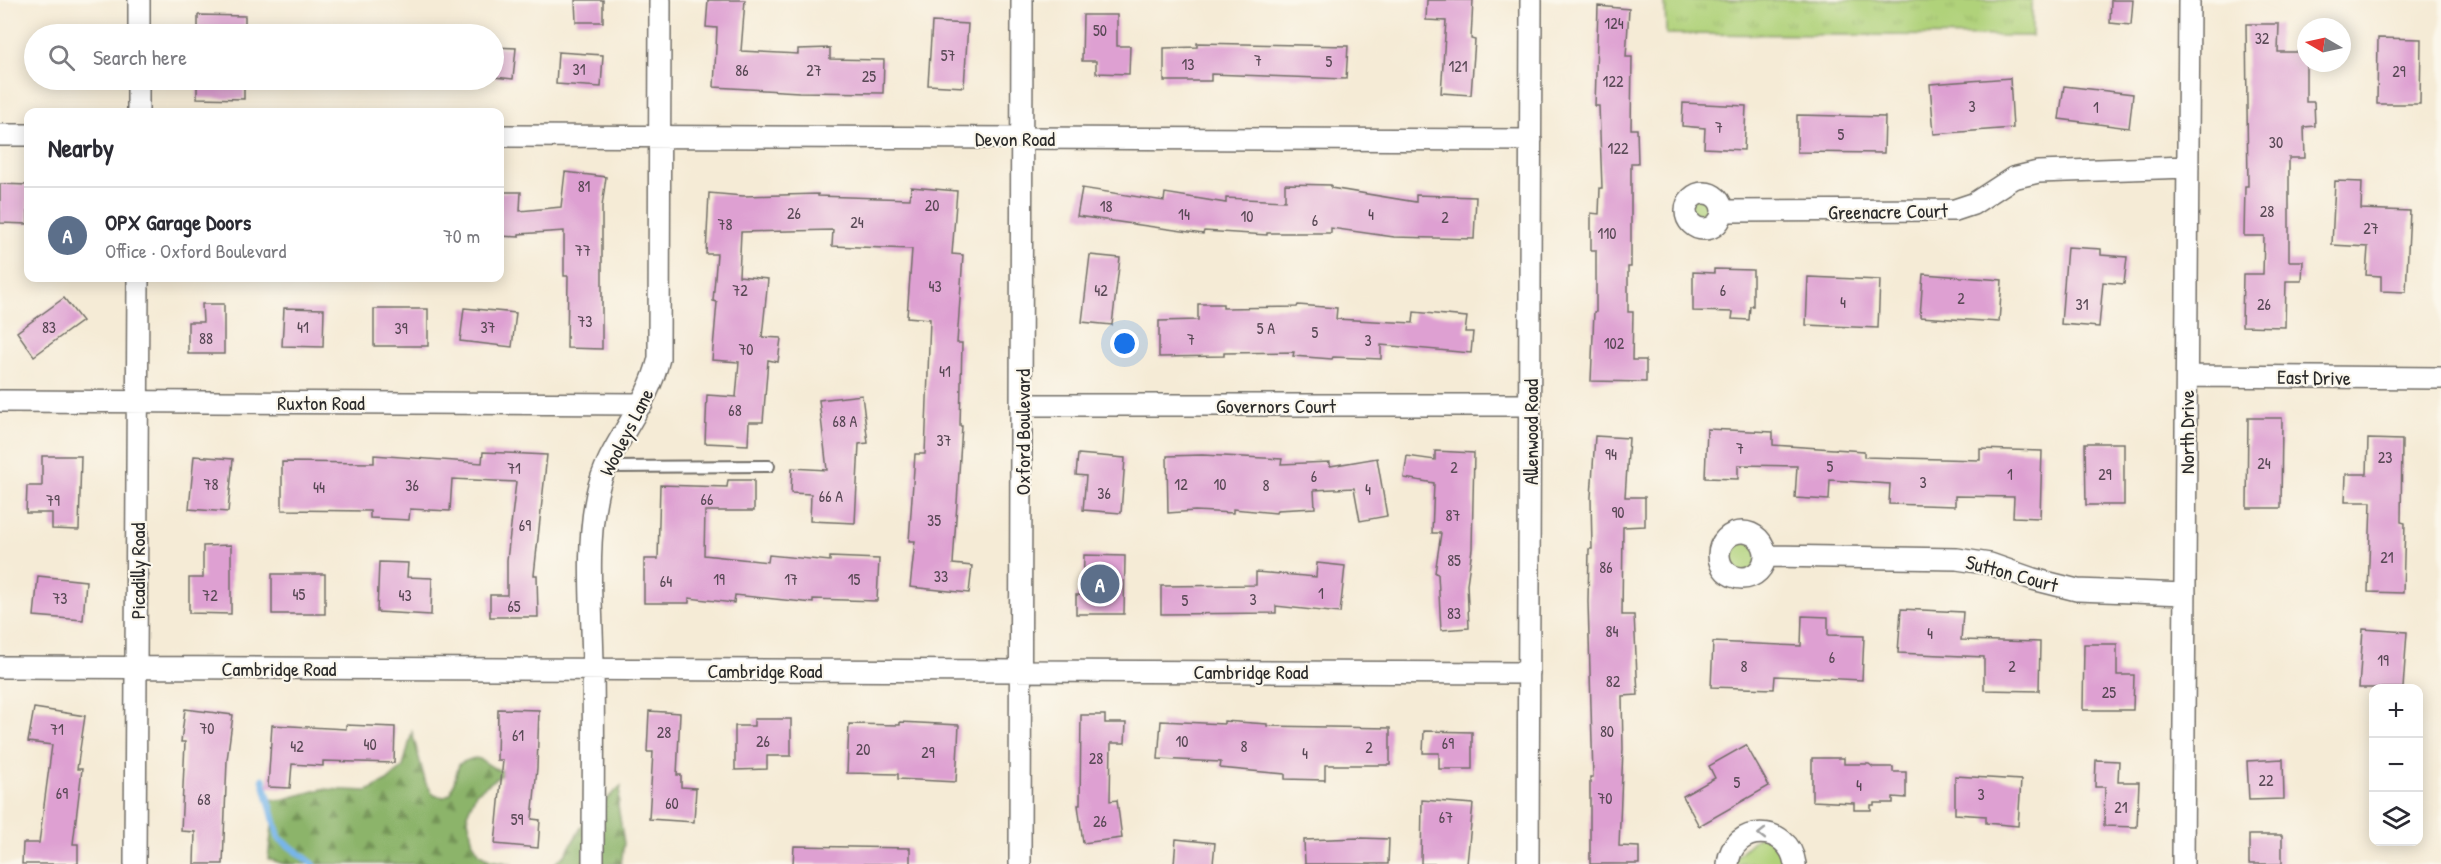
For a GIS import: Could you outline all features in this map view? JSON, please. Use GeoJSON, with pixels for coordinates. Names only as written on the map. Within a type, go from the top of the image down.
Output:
{"type":"FeatureCollection","features":[{"type":"Feature","properties":{"kind":"street"},"geometry":{"type":"LineString","coordinates":[[139,0],[139,24]]}},
{"type":"Feature","properties":{"kind":"street","name":"Wooleys Lane"},"geometry":{"type":"LineString","coordinates":[[593,864],[594,669],[591,634],[593,523],[597,496],[606,467],[642,404],[654,378],[659,358],[660,0]]}},
{"type":"Feature","properties":{"kind":"street","name":"Oxford Boulevard"},"geometry":{"type":"LineString","coordinates":[[1020,864],[1023,405],[1022,0]]}},
{"type":"Feature","properties":{"kind":"street","name":"Allenwood Road"},"geometry":{"type":"LineString","coordinates":[[1528,864],[1531,0]]}},
{"type":"Feature","properties":{"kind":"street","name":"North Drive"},"geometry":{"type":"LineString","coordinates":[[2183,864],[2189,0]]}},
{"type":"Feature","properties":{"kind":"street"},"geometry":{"type":"LineString","coordinates":[[138,90],[138,108]]}},
{"type":"Feature","properties":{"kind":"street"},"geometry":{"type":"LineString","coordinates":[[0,135],[24,135]]}},
{"type":"Feature","properties":{"kind":"street","name":"Devon Road"},"geometry":{"type":"LineString","coordinates":[[504,136],[1531,140]]}},
{"type":"Feature","properties":{"kind":"street","name":"Greenacre Court"},"geometry":{"type":"LineString","coordinates":[[1722,211],[1955,210],[1973,204],[2013,178],[2038,172],[2188,167]]}},
{"type":"Feature","properties":{"kind":"street","name":"Picadilly Road"},"geometry":{"type":"LineString","coordinates":[[135,864],[138,282]]}},
{"type":"Feature","properties":{"kind":"street","name":"East Drive"},"geometry":{"type":"LineString","coordinates":[[2187,376],[2441,378]]}},
{"type":"Feature","properties":{"kind":"street","name":"Ruxton Road"},"geometry":{"type":"LineString","coordinates":[[0,401],[642,404]]}},
{"type":"Feature","properties":{"kind":"street","name":"Governors Court"},"geometry":{"type":"LineString","coordinates":[[1023,405],[1530,405]]}},
{"type":"Feature","properties":{"kind":"street","name":"Sutton Court"},"geometry":{"type":"LineString","coordinates":[[1766,556],[1957,559],[1990,564],[2032,579],[2077,590],[2186,594]]}},
{"type":"Feature","properties":{"kind":"street","name":"Cambridge Road"},"geometry":{"type":"LineString","coordinates":[[0,667],[1529,673]]}},
{"type":"Feature","properties":{"kind":"street"},"geometry":{"type":"LineString","coordinates":[[1728,864],[1733,847],[1751,834],[1762,832],[1782,839],[1789,846],[1795,864]]}},
{"type":"Feature","properties":{"kind":"lane"},"geometry":{"type":"LineString","coordinates":[[606,467],[769,466]]}},
{"type":"Feature","properties":{"kind":"green space"},"geometry":{"type":"Polygon","coordinates":[[[1665,0],[2032,0],[2032,36],[1666,34],[1665,0]]]}},
{"type":"Feature","properties":{"kind":"green space"},"geometry":{"type":"Polygon","coordinates":[[[1703,193],[1716,198],[1721,211],[1716,224],[1703,229],[1690,224],[1685,211],[1690,198],[1703,193]]]}},
{"type":"Feature","properties":{"kind":"green space"},"geometry":{"type":"Polygon","coordinates":[[[1742,532],[1751,533],[1759,538],[1764,546],[1764,564],[1759,572],[1751,577],[1742,578],[1733,577],[1725,572],[1720,564],[1719,555],[1720,546],[1725,538],[1733,533],[1742,532]]]}},
{"type":"Feature","properties":{"kind":"green space"},"geometry":{"type":"Polygon","coordinates":[[[412,732],[426,784],[434,795],[444,797],[451,793],[459,764],[472,759],[479,759],[496,769],[516,773],[503,774],[476,793],[467,814],[473,843],[480,854],[490,860],[513,864],[284,864],[268,859],[273,819],[268,799],[281,800],[322,789],[367,791],[387,781],[403,767],[412,732]]]}},
{"type":"Feature","properties":{"kind":"green space"},"geometry":{"type":"Polygon","coordinates":[[[621,786],[618,806],[624,843],[621,864],[554,864],[565,855],[588,816],[621,786]]]}},
{"type":"Feature","properties":{"kind":"green space"},"geometry":{"type":"Polygon","coordinates":[[[1763,832],[1795,864],[1728,864],[1763,832]]]}},
{"type":"Feature","properties":{"kind":"building"},"geometry":{"type":"Polygon","coordinates":[[[575,0],[603,0],[603,22],[576,22],[575,0]]]}},
{"type":"Feature","properties":{"kind":"building"},"geometry":{"type":"Polygon","coordinates":[[[708,0],[745,0],[741,51],[798,54],[798,49],[830,48],[830,59],[884,60],[883,93],[799,92],[714,87],[717,28],[706,27],[708,0]]]}},
{"type":"Feature","properties":{"kind":"building"},"geometry":{"type":"Polygon","coordinates":[[[1427,0],[1473,0],[1471,39],[1475,40],[1471,95],[1441,93],[1446,21],[1426,20],[1427,0]]]}},
{"type":"Feature","properties":{"kind":"building"},"geometry":{"type":"Polygon","coordinates":[[[2111,0],[2133,0],[2131,25],[2110,23],[2111,0]]]}},
{"type":"Feature","properties":{"kind":"building"},"geometry":{"type":"Polygon","coordinates":[[[1598,6],[1629,9],[1626,57],[1632,57],[1631,129],[1637,129],[1638,163],[1631,163],[1631,267],[1628,267],[1628,312],[1633,312],[1632,360],[1646,360],[1646,382],[1591,381],[1594,312],[1596,312],[1596,250],[1591,250],[1591,213],[1599,214],[1600,188],[1602,188],[1599,106],[1595,106],[1598,6]]]}},
{"type":"Feature","properties":{"kind":"building"},"geometry":{"type":"Polygon","coordinates":[[[198,15],[245,16],[245,24],[198,24],[198,15]]]}},
{"type":"Feature","properties":{"kind":"building"},"geometry":{"type":"Polygon","coordinates":[[[1083,15],[1117,15],[1117,46],[1130,46],[1129,74],[1096,73],[1096,61],[1082,61],[1083,15]]]}},
{"type":"Feature","properties":{"kind":"building"},"geometry":{"type":"Polygon","coordinates":[[[932,22],[968,24],[964,87],[928,85],[932,22]]]}},
{"type":"Feature","properties":{"kind":"building"},"geometry":{"type":"Polygon","coordinates":[[[2246,24],[2279,24],[2278,52],[2297,52],[2297,72],[2306,72],[2306,102],[2314,102],[2315,126],[2304,127],[2305,158],[2289,158],[2289,261],[2303,261],[2302,281],[2286,281],[2285,327],[2242,326],[2243,274],[2263,274],[2264,236],[2244,236],[2245,186],[2248,186],[2246,24]]]}},
{"type":"Feature","properties":{"kind":"building"},"geometry":{"type":"Polygon","coordinates":[[[2378,38],[2421,39],[2420,104],[2377,104],[2378,38]]]}},
{"type":"Feature","properties":{"kind":"building"},"geometry":{"type":"Polygon","coordinates":[[[1197,43],[1348,46],[1346,79],[1211,74],[1211,81],[1164,81],[1164,48],[1197,47],[1197,43]]]}},
{"type":"Feature","properties":{"kind":"building"},"geometry":{"type":"Polygon","coordinates":[[[504,47],[516,48],[513,79],[504,78],[504,47]]]}},
{"type":"Feature","properties":{"kind":"building"},"geometry":{"type":"Polygon","coordinates":[[[558,52],[603,55],[601,87],[556,84],[558,52]]]}},
{"type":"Feature","properties":{"kind":"building"},"geometry":{"type":"Polygon","coordinates":[[[2010,78],[2013,128],[1934,134],[1930,84],[2010,78]]]}},
{"type":"Feature","properties":{"kind":"building"},"geometry":{"type":"Polygon","coordinates":[[[2064,86],[2133,94],[2129,128],[2059,119],[2064,86]]]}},
{"type":"Feature","properties":{"kind":"building"},"geometry":{"type":"Polygon","coordinates":[[[197,90],[244,90],[244,99],[197,98],[197,90]]]}},
{"type":"Feature","properties":{"kind":"building"},"geometry":{"type":"Polygon","coordinates":[[[1683,103],[1746,106],[1744,150],[1704,148],[1705,128],[1682,126],[1683,103]]]}},
{"type":"Feature","properties":{"kind":"building"},"geometry":{"type":"Polygon","coordinates":[[[1797,115],[1885,117],[1884,153],[1797,152],[1797,115]]]}},
{"type":"Feature","properties":{"kind":"building"},"geometry":{"type":"Polygon","coordinates":[[[565,172],[606,177],[602,207],[602,349],[567,348],[568,276],[564,276],[564,231],[519,234],[519,237],[504,236],[504,192],[521,192],[520,211],[561,207],[565,172]]]}},
{"type":"Feature","properties":{"kind":"building"},"geometry":{"type":"Polygon","coordinates":[[[2335,181],[2362,182],[2361,209],[2410,211],[2406,292],[2381,291],[2381,276],[2366,275],[2368,247],[2332,245],[2335,181]]]}},
{"type":"Feature","properties":{"kind":"building"},"geometry":{"type":"Polygon","coordinates":[[[0,184],[24,185],[24,224],[0,223],[0,184]]]}},
{"type":"Feature","properties":{"kind":"building"},"geometry":{"type":"Polygon","coordinates":[[[1285,184],[1331,185],[1331,188],[1416,202],[1416,195],[1476,197],[1474,239],[1394,237],[1331,228],[1331,233],[1267,233],[1267,235],[1204,231],[1203,234],[1077,216],[1082,188],[1164,201],[1165,193],[1226,203],[1226,198],[1285,201],[1285,184]]]}},
{"type":"Feature","properties":{"kind":"building"},"geometry":{"type":"Polygon","coordinates":[[[911,187],[957,191],[952,254],[963,255],[957,343],[962,343],[960,426],[962,426],[953,564],[972,566],[969,593],[910,587],[915,541],[909,541],[915,454],[925,454],[930,319],[907,317],[912,249],[832,246],[833,230],[741,232],[739,276],[768,279],[762,337],[781,338],[778,362],[768,360],[763,422],[749,422],[748,445],[705,443],[707,395],[736,397],[739,362],[712,360],[717,302],[713,301],[717,254],[706,254],[709,193],[743,196],[818,194],[818,196],[910,199],[911,187]]]}},
{"type":"Feature","properties":{"kind":"building"},"geometry":{"type":"Polygon","coordinates":[[[2067,247],[2101,249],[2101,255],[2127,257],[2124,284],[2103,282],[2099,327],[2061,324],[2067,247]]]}},
{"type":"Feature","properties":{"kind":"building"},"geometry":{"type":"Polygon","coordinates":[[[1090,255],[1120,258],[1112,325],[1082,322],[1090,255]]]}},
{"type":"Feature","properties":{"kind":"building"},"geometry":{"type":"Polygon","coordinates":[[[1714,269],[1753,270],[1753,306],[1750,306],[1749,320],[1732,319],[1733,312],[1693,311],[1693,272],[1714,273],[1714,269]]]}},
{"type":"Feature","properties":{"kind":"building"},"geometry":{"type":"Polygon","coordinates":[[[1923,274],[2002,280],[1999,322],[1920,317],[1923,274]]]}},
{"type":"Feature","properties":{"kind":"building"},"geometry":{"type":"Polygon","coordinates":[[[1808,277],[1880,280],[1878,328],[1806,325],[1808,277]]]}},
{"type":"Feature","properties":{"kind":"building"},"geometry":{"type":"Polygon","coordinates":[[[64,298],[82,321],[34,356],[17,332],[64,298]]]}},
{"type":"Feature","properties":{"kind":"building"},"geometry":{"type":"Polygon","coordinates":[[[202,304],[224,304],[224,354],[188,354],[188,322],[203,322],[202,304]]]}},
{"type":"Feature","properties":{"kind":"building"},"geometry":{"type":"Polygon","coordinates":[[[1198,304],[1223,304],[1223,308],[1297,307],[1298,305],[1337,308],[1336,319],[1413,323],[1414,312],[1467,317],[1465,332],[1473,332],[1471,353],[1381,345],[1381,359],[1293,356],[1294,352],[1159,357],[1159,321],[1198,320],[1198,304]]]}},
{"type":"Feature","properties":{"kind":"building"},"geometry":{"type":"Polygon","coordinates":[[[284,308],[324,309],[323,347],[282,346],[284,308]]]}},
{"type":"Feature","properties":{"kind":"building"},"geometry":{"type":"Polygon","coordinates":[[[464,308],[516,313],[512,347],[460,341],[464,308]]]}},
{"type":"Feature","properties":{"kind":"building"},"geometry":{"type":"Polygon","coordinates":[[[374,309],[428,309],[428,346],[374,346],[374,309]]]}},
{"type":"Feature","properties":{"kind":"building"},"geometry":{"type":"Polygon","coordinates":[[[862,395],[868,443],[859,444],[855,523],[810,521],[811,494],[791,493],[792,468],[827,470],[819,400],[862,395]]]}},
{"type":"Feature","properties":{"kind":"building"},"geometry":{"type":"Polygon","coordinates":[[[2248,418],[2282,418],[2281,508],[2247,508],[2248,418]]]}},
{"type":"Feature","properties":{"kind":"building"},"geometry":{"type":"Polygon","coordinates":[[[1707,429],[1773,432],[1773,445],[1864,451],[1864,457],[1980,460],[1980,449],[2042,451],[2040,518],[2013,517],[2014,497],[1955,496],[1955,506],[1889,504],[1890,484],[1830,480],[1829,500],[1795,498],[1797,466],[1738,465],[1738,479],[1705,478],[1707,429]]]}},
{"type":"Feature","properties":{"kind":"building"},"geometry":{"type":"Polygon","coordinates":[[[1595,436],[1629,438],[1625,497],[1645,497],[1645,526],[1623,527],[1622,615],[1634,615],[1638,695],[1622,696],[1623,749],[1619,846],[1639,847],[1639,864],[1590,864],[1590,777],[1593,777],[1588,602],[1595,436]]]}},
{"type":"Feature","properties":{"kind":"building"},"geometry":{"type":"Polygon","coordinates":[[[2368,439],[2402,440],[2401,522],[2405,523],[2403,593],[2368,592],[2371,502],[2345,502],[2346,474],[2367,474],[2368,439]]]}},
{"type":"Feature","properties":{"kind":"building"},"geometry":{"type":"Polygon","coordinates":[[[2085,443],[2124,443],[2124,505],[2086,505],[2085,443]]]}},
{"type":"Feature","properties":{"kind":"building"},"geometry":{"type":"Polygon","coordinates":[[[1435,451],[1474,453],[1472,549],[1467,584],[1469,628],[1441,630],[1438,574],[1435,573],[1441,533],[1432,533],[1434,483],[1404,478],[1407,456],[1435,460],[1435,451]]]}},
{"type":"Feature","properties":{"kind":"building"},"geometry":{"type":"Polygon","coordinates":[[[483,452],[547,455],[534,575],[537,575],[538,617],[490,617],[490,595],[507,595],[507,560],[516,482],[452,479],[450,511],[410,509],[409,520],[370,518],[370,511],[282,510],[282,462],[374,463],[374,455],[482,463],[483,452]]]}},
{"type":"Feature","properties":{"kind":"building"},"geometry":{"type":"Polygon","coordinates":[[[1078,454],[1125,458],[1121,513],[1083,510],[1086,476],[1076,475],[1078,454]]]}},
{"type":"Feature","properties":{"kind":"building"},"geometry":{"type":"Polygon","coordinates":[[[1202,455],[1282,459],[1281,464],[1330,462],[1330,466],[1377,458],[1387,516],[1360,521],[1354,488],[1314,490],[1315,508],[1277,510],[1276,513],[1233,509],[1233,513],[1195,511],[1168,513],[1167,456],[1202,455]]]}},
{"type":"Feature","properties":{"kind":"building"},"geometry":{"type":"Polygon","coordinates":[[[42,456],[81,456],[79,530],[52,529],[52,513],[26,513],[27,486],[42,486],[42,456]]]}},
{"type":"Feature","properties":{"kind":"building"},"geometry":{"type":"Polygon","coordinates":[[[194,456],[233,459],[228,512],[189,509],[194,456]]]}},
{"type":"Feature","properties":{"kind":"building"},"geometry":{"type":"Polygon","coordinates":[[[728,480],[754,480],[754,511],[705,511],[704,555],[768,562],[769,555],[830,561],[830,557],[879,559],[877,601],[813,599],[813,603],[735,595],[734,603],[689,598],[689,603],[644,603],[644,559],[658,559],[660,485],[727,487],[728,480]]]}},
{"type":"Feature","properties":{"kind":"building"},"geometry":{"type":"Polygon","coordinates":[[[231,545],[231,614],[189,613],[189,578],[203,578],[203,546],[231,545]]]}},
{"type":"Feature","properties":{"kind":"building"},"geometry":{"type":"Polygon","coordinates":[[[1084,555],[1125,556],[1124,614],[1076,614],[1076,595],[1083,595],[1084,555]]]}},
{"type":"Feature","properties":{"kind":"building"},"geometry":{"type":"Polygon","coordinates":[[[379,562],[408,563],[407,577],[432,578],[431,615],[377,612],[379,562]]]}},
{"type":"Feature","properties":{"kind":"building"},"geometry":{"type":"Polygon","coordinates":[[[1317,563],[1345,566],[1340,613],[1276,606],[1276,613],[1161,614],[1161,586],[1256,585],[1256,572],[1316,577],[1317,563]]]}},
{"type":"Feature","properties":{"kind":"building"},"geometry":{"type":"Polygon","coordinates":[[[272,574],[325,574],[325,614],[272,614],[272,574]]]}},
{"type":"Feature","properties":{"kind":"building"},"geometry":{"type":"Polygon","coordinates":[[[38,576],[86,581],[83,620],[34,616],[38,576]]]}},
{"type":"Feature","properties":{"kind":"building"},"geometry":{"type":"Polygon","coordinates":[[[1901,609],[1963,612],[1961,640],[2040,642],[2039,691],[1984,690],[1984,657],[1898,653],[1901,609]]]}},
{"type":"Feature","properties":{"kind":"building"},"geometry":{"type":"Polygon","coordinates":[[[1802,616],[1828,617],[1828,635],[1864,636],[1862,680],[1775,676],[1774,689],[1711,687],[1713,642],[1801,646],[1802,616]]]}},
{"type":"Feature","properties":{"kind":"building"},"geometry":{"type":"Polygon","coordinates":[[[2363,629],[2407,632],[2403,684],[2369,684],[2369,688],[2359,688],[2363,629]]]}},
{"type":"Feature","properties":{"kind":"building"},"geometry":{"type":"Polygon","coordinates":[[[2084,644],[2117,644],[2117,675],[2134,675],[2133,710],[2083,710],[2084,644]]]}},
{"type":"Feature","properties":{"kind":"building"},"geometry":{"type":"Polygon","coordinates":[[[34,708],[85,716],[77,769],[82,769],[73,844],[78,844],[78,864],[22,864],[23,843],[39,843],[52,745],[28,742],[34,708]]]}},
{"type":"Feature","properties":{"kind":"building"},"geometry":{"type":"Polygon","coordinates":[[[185,709],[233,715],[227,760],[223,864],[194,864],[195,832],[181,831],[185,742],[181,742],[185,709]]]}},
{"type":"Feature","properties":{"kind":"building"},"geometry":{"type":"Polygon","coordinates":[[[498,709],[539,710],[532,819],[540,820],[538,848],[495,844],[503,760],[497,760],[498,709]]]}},
{"type":"Feature","properties":{"kind":"building"},"geometry":{"type":"Polygon","coordinates":[[[649,711],[680,713],[677,775],[681,775],[681,787],[696,788],[694,822],[649,819],[653,752],[647,752],[649,711]]]}},
{"type":"Feature","properties":{"kind":"building"},"geometry":{"type":"Polygon","coordinates":[[[1081,715],[1105,715],[1105,723],[1126,723],[1125,743],[1111,743],[1110,801],[1117,800],[1122,838],[1083,843],[1078,805],[1080,805],[1081,715]]]}},
{"type":"Feature","properties":{"kind":"building"},"geometry":{"type":"Polygon","coordinates":[[[754,719],[791,719],[791,756],[767,756],[767,769],[735,770],[735,726],[754,726],[754,719]]]}},
{"type":"Feature","properties":{"kind":"building"},"geometry":{"type":"Polygon","coordinates":[[[1161,721],[1224,724],[1224,721],[1267,724],[1267,726],[1390,728],[1390,765],[1325,765],[1325,780],[1285,779],[1285,774],[1220,768],[1221,762],[1158,759],[1161,721]]]}},
{"type":"Feature","properties":{"kind":"building"},"geometry":{"type":"Polygon","coordinates":[[[900,722],[959,725],[956,782],[898,779],[898,774],[847,773],[849,724],[900,725],[900,722]]]}},
{"type":"Feature","properties":{"kind":"building"},"geometry":{"type":"Polygon","coordinates":[[[272,725],[346,729],[346,725],[395,727],[394,763],[323,761],[323,766],[292,764],[290,788],[268,787],[272,725]]]}},
{"type":"Feature","properties":{"kind":"building"},"geometry":{"type":"Polygon","coordinates":[[[1424,731],[1472,732],[1472,769],[1439,769],[1439,753],[1423,753],[1424,731]]]}},
{"type":"Feature","properties":{"kind":"building"},"geometry":{"type":"Polygon","coordinates":[[[1746,745],[1769,786],[1699,826],[1683,796],[1715,778],[1709,766],[1746,745]]]}},
{"type":"Feature","properties":{"kind":"building"},"geometry":{"type":"Polygon","coordinates":[[[1812,758],[1844,758],[1844,764],[1893,767],[1893,772],[1906,772],[1906,798],[1893,797],[1893,803],[1874,803],[1871,805],[1871,810],[1854,810],[1854,803],[1812,801],[1812,758]]]}},
{"type":"Feature","properties":{"kind":"building"},"geometry":{"type":"Polygon","coordinates":[[[2283,759],[2284,799],[2249,800],[2247,761],[2283,759]]]}},
{"type":"Feature","properties":{"kind":"building"},"geometry":{"type":"Polygon","coordinates":[[[2096,760],[2119,761],[2118,782],[2139,782],[2137,827],[2104,826],[2105,787],[2095,787],[2096,760]]]}},
{"type":"Feature","properties":{"kind":"building"},"geometry":{"type":"Polygon","coordinates":[[[1955,776],[2021,780],[2018,826],[1986,823],[1986,816],[1955,814],[1955,776]]]}},
{"type":"Feature","properties":{"kind":"building"},"geometry":{"type":"Polygon","coordinates":[[[1422,800],[1473,804],[1467,864],[1421,864],[1422,800]]]}},
{"type":"Feature","properties":{"kind":"building"},"geometry":{"type":"Polygon","coordinates":[[[2249,835],[2282,835],[2282,864],[2249,864],[2249,835]]]}},
{"type":"Feature","properties":{"kind":"building"},"geometry":{"type":"Polygon","coordinates":[[[1176,839],[1215,843],[1213,864],[1174,864],[1176,839]]]}},
{"type":"Feature","properties":{"kind":"building"},"geometry":{"type":"Polygon","coordinates":[[[1389,839],[1388,864],[1305,864],[1304,840],[1389,839]]]}},
{"type":"Feature","properties":{"kind":"building"},"geometry":{"type":"Polygon","coordinates":[[[794,846],[910,848],[910,864],[793,864],[794,846]]]}},
{"type":"Feature","properties":{"kind":"waterway"},"geometry":{"type":"LineString","coordinates":[[263,779],[279,838],[313,864]]}},
{"type":"Feature","properties":{"kind":"place","name":"OPX Garage Doors"},"geometry":{"type":"Point","coordinates":[1100,584]}}]}
